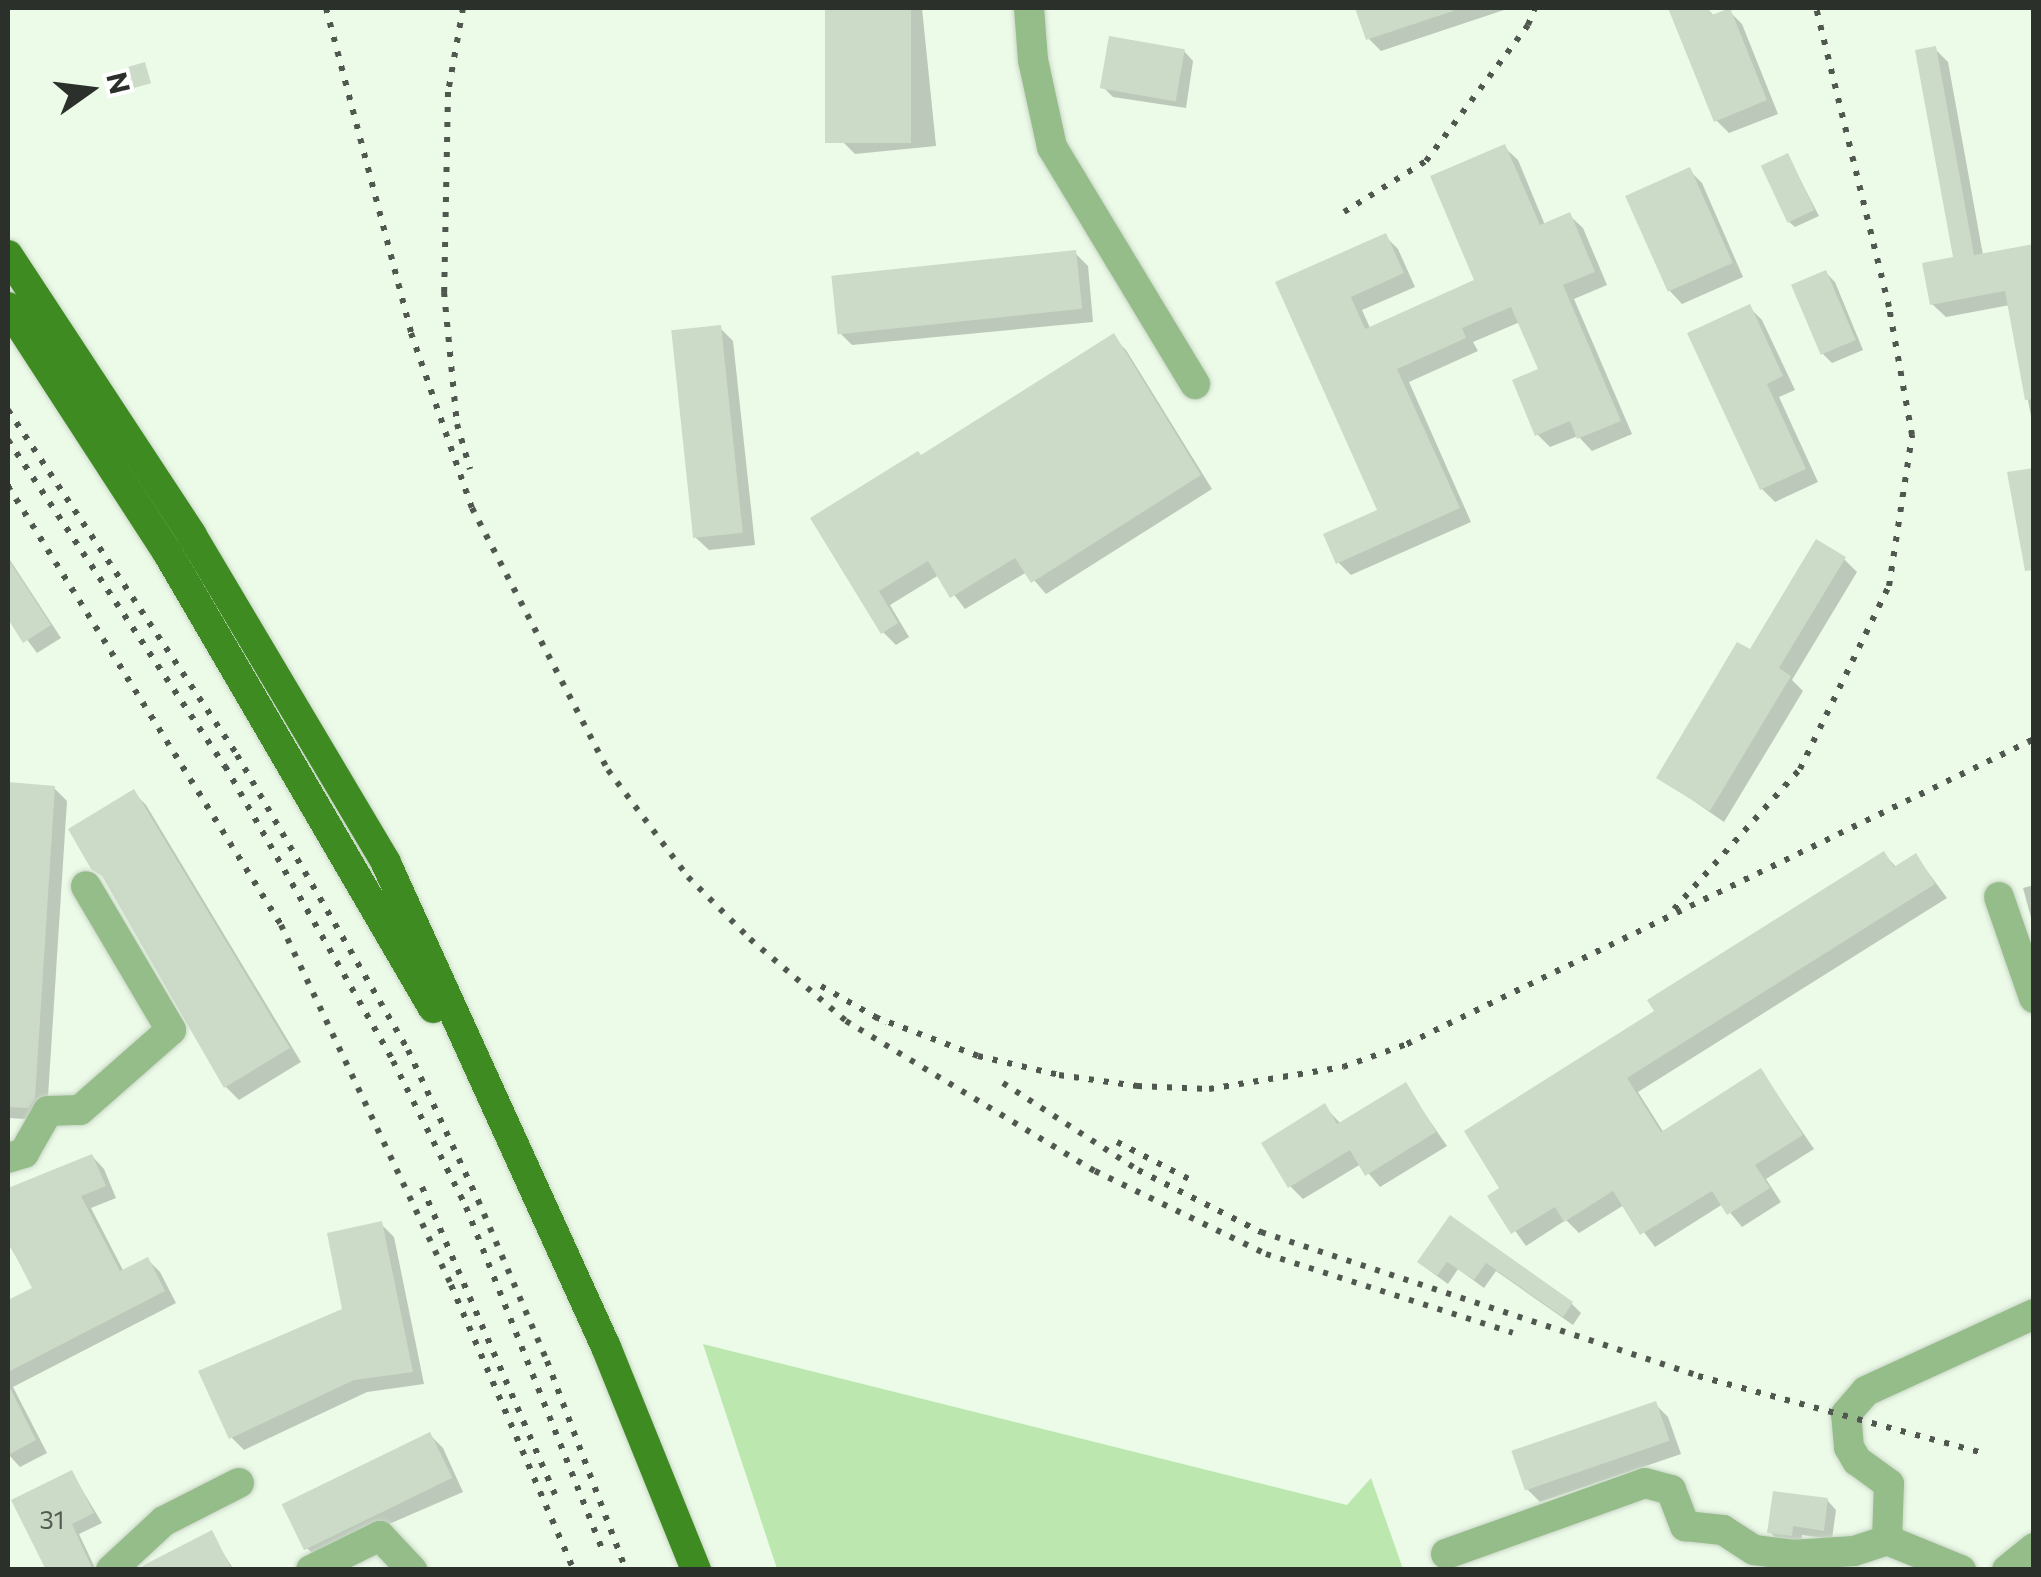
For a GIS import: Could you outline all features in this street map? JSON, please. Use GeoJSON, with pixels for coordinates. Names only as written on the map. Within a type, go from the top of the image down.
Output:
{"type":"FeatureCollection","features":[{"type":"Feature","properties":{"kind":"main road"},"geometry":{"type":"LineString","coordinates":[[8,255],[152,472],[386,863],[606,1346],[696,1570]]}},
{"type":"Feature","properties":{"kind":"main road"},"geometry":{"type":"LineString","coordinates":[[8,307],[110,460],[276,734],[528,1176]]}},
{"type":"Feature","properties":{"kind":"lane"},"geometry":{"type":"LineString","coordinates":[[1029,8],[1032,60],[1052,146],[1195,384]]}},
{"type":"Feature","properties":{"kind":"lane"},"geometry":{"type":"LineString","coordinates":[[8,1158],[24,1153],[48,1111],[80,1110],[171,1030],[86,886]]}},
{"type":"Feature","properties":{"kind":"lane"},"geometry":{"type":"LineString","coordinates":[[1999,897],[2034,998]]}},
{"type":"Feature","properties":{"kind":"lane"},"geometry":{"type":"LineString","coordinates":[[1887,1540],[1889,1484],[1857,1460],[1849,1447],[1846,1414],[1866,1391],[2034,1314]]}},
{"type":"Feature","properties":{"kind":"lane"},"geometry":{"type":"LineString","coordinates":[[111,1570],[164,1520],[239,1483]]}},
{"type":"Feature","properties":{"kind":"lane"},"geometry":{"type":"LineString","coordinates":[[1446,1554],[1646,1483],[1671,1490],[1686,1526],[1723,1530],[1754,1550],[1792,1554],[1854,1551],[1887,1540],[1960,1570]]}},
{"type":"Feature","properties":{"kind":"lane"},"geometry":{"type":"LineString","coordinates":[[310,1570],[380,1536],[412,1570]]}},
{"type":"Feature","properties":{"kind":"lane"},"geometry":{"type":"LineString","coordinates":[[2007,1570],[2034,1548]]}},
{"type":"Feature","properties":{"kind":"green space"},"geometry":{"type":"Polygon","coordinates":[[[703,1344],[1347,1505],[1371,1478],[1403,1569],[777,1569],[703,1344]]]}},
{"type":"Feature","properties":{"kind":"building"},"geometry":{"type":"Polygon","coordinates":[[[825,8],[911,8],[911,143],[825,143],[825,8]]]}},
{"type":"Feature","properties":{"kind":"building"},"geometry":{"type":"Polygon","coordinates":[[[1355,8],[1452,8],[1453,11],[1366,40],[1355,8]]]}},
{"type":"Feature","properties":{"kind":"building"},"geometry":{"type":"Polygon","coordinates":[[[1668,8],[1707,8],[1712,15],[1730,8],[1767,100],[1714,122],[1668,8]]]}},
{"type":"Feature","properties":{"kind":"building"},"geometry":{"type":"Polygon","coordinates":[[[1109,36],[1185,49],[1176,102],[1100,88],[1109,36]]]}},
{"type":"Feature","properties":{"kind":"building"},"geometry":{"type":"Polygon","coordinates":[[[1936,46],[1974,255],[2034,244],[2034,399],[2025,400],[2005,291],[1930,305],[1922,263],[1953,257],[1915,50],[1936,46]]]}},
{"type":"Feature","properties":{"kind":"building"},"geometry":{"type":"Polygon","coordinates":[[[145,62],[151,83],[134,88],[128,67],[145,62]]]}},
{"type":"Feature","properties":{"kind":"building"},"geometry":{"type":"Polygon","coordinates":[[[1505,144],[1540,225],[1570,212],[1595,272],[1563,285],[1621,421],[1577,439],[1570,421],[1535,436],[1512,380],[1538,369],[1511,307],[1462,328],[1466,338],[1397,369],[1460,508],[1336,564],[1323,534],[1377,510],[1275,282],[1386,233],[1404,273],[1351,297],[1365,329],[1474,280],[1430,176],[1505,144]]]}},
{"type":"Feature","properties":{"kind":"building"},"geometry":{"type":"Polygon","coordinates":[[[1788,153],[1815,210],[1787,223],[1761,166],[1788,153]]]}},
{"type":"Feature","properties":{"kind":"building"},"geometry":{"type":"Polygon","coordinates":[[[1690,167],[1733,263],[1668,292],[1625,196],[1690,167]]]}},
{"type":"Feature","properties":{"kind":"building"},"geometry":{"type":"Polygon","coordinates":[[[1076,250],[1082,309],[838,334],[831,276],[1076,250]]]}},
{"type":"Feature","properties":{"kind":"building"},"geometry":{"type":"Polygon","coordinates":[[[1826,270],[1856,340],[1821,355],[1791,285],[1826,270]]]}},
{"type":"Feature","properties":{"kind":"building"},"geometry":{"type":"Polygon","coordinates":[[[1750,304],[1783,376],[1767,384],[1806,469],[1760,490],[1687,333],[1750,304]]]}},
{"type":"Feature","properties":{"kind":"building"},"geometry":{"type":"Polygon","coordinates":[[[721,325],[743,533],[693,538],[671,330],[721,325]]]}},
{"type":"Feature","properties":{"kind":"building"},"geometry":{"type":"Polygon","coordinates":[[[1114,333],[1201,475],[1031,583],[1015,558],[950,598],[928,561],[879,591],[898,623],[881,634],[810,518],[918,451],[921,455],[1114,333]]]}},
{"type":"Feature","properties":{"kind":"building"},"geometry":{"type":"Polygon","coordinates":[[[2034,468],[2034,570],[2025,571],[2007,472],[2034,468]]]}},
{"type":"Feature","properties":{"kind":"building"},"geometry":{"type":"Polygon","coordinates":[[[1816,539],[1846,557],[1779,668],[1791,676],[1710,811],[1656,778],[1737,642],[1750,649],[1816,539]]]}},
{"type":"Feature","properties":{"kind":"building"},"geometry":{"type":"Polygon","coordinates":[[[8,559],[51,625],[23,643],[8,619],[8,559]]]}},
{"type":"Feature","properties":{"kind":"building"},"geometry":{"type":"Polygon","coordinates":[[[8,782],[55,786],[35,1098],[28,1108],[8,1107],[8,782]]]}},
{"type":"Feature","properties":{"kind":"building"},"geometry":{"type":"Polygon","coordinates":[[[134,789],[290,1048],[224,1088],[102,876],[91,869],[68,829],[134,789]]]}},
{"type":"Feature","properties":{"kind":"building"},"geometry":{"type":"Polygon","coordinates":[[[1884,851],[1894,867],[1916,853],[1935,884],[1627,1078],[1661,1132],[1761,1068],[1803,1135],[1755,1165],[1770,1188],[1727,1215],[1712,1191],[1640,1235],[1613,1191],[1564,1222],[1555,1207],[1511,1234],[1487,1196],[1499,1188],[1464,1131],[1654,1011],[1647,1000],[1884,851]]]}},
{"type":"Feature","properties":{"kind":"building"},"geometry":{"type":"Polygon","coordinates":[[[1406,1082],[1436,1132],[1365,1176],[1350,1150],[1288,1188],[1261,1143],[1325,1103],[1337,1124],[1406,1082]]]}},
{"type":"Feature","properties":{"kind":"building"},"geometry":{"type":"Polygon","coordinates":[[[92,1154],[106,1186],[81,1196],[120,1271],[148,1257],[165,1291],[8,1372],[8,1300],[32,1288],[8,1241],[8,1188],[92,1154]]]}},
{"type":"Feature","properties":{"kind":"building"},"geometry":{"type":"Polygon","coordinates":[[[1450,1215],[1573,1302],[1563,1317],[1486,1263],[1474,1280],[1447,1262],[1437,1276],[1417,1262],[1450,1215]]]}},
{"type":"Feature","properties":{"kind":"building"},"geometry":{"type":"Polygon","coordinates":[[[382,1221],[413,1372],[354,1380],[229,1439],[198,1371],[342,1309],[327,1233],[382,1221]]]}},
{"type":"Feature","properties":{"kind":"building"},"geometry":{"type":"Polygon","coordinates":[[[8,1384],[36,1440],[8,1455],[8,1384]]]}},
{"type":"Feature","properties":{"kind":"building"},"geometry":{"type":"Polygon","coordinates":[[[1656,1401],[1670,1441],[1525,1491],[1511,1451],[1656,1401]]]}},
{"type":"Feature","properties":{"kind":"building"},"geometry":{"type":"Polygon","coordinates":[[[430,1432],[452,1478],[304,1550],[282,1504],[430,1432]]]}},
{"type":"Feature","properties":{"kind":"building"},"geometry":{"type":"Polygon","coordinates":[[[72,1470],[94,1513],[72,1524],[93,1570],[46,1570],[11,1500],[72,1470]]]}},
{"type":"Feature","properties":{"kind":"building"},"geometry":{"type":"Polygon","coordinates":[[[1773,1491],[1828,1498],[1824,1531],[1793,1526],[1792,1536],[1767,1533],[1773,1491]]]}},
{"type":"Feature","properties":{"kind":"building"},"geometry":{"type":"Polygon","coordinates":[[[212,1530],[232,1570],[139,1570],[144,1565],[212,1530]]]}},
{"type":"Feature","properties":{"kind":"railway"},"geometry":{"type":"LineString","coordinates":[[326,8],[411,333],[472,508],[608,770],[688,877],[750,939],[846,1021],[1095,1171],[1266,1254],[1513,1333]]}},
{"type":"Feature","properties":{"kind":"railway"},"geometry":{"type":"LineString","coordinates":[[463,8],[448,92],[444,292],[457,424],[470,469]]}},
{"type":"Feature","properties":{"kind":"railway"},"geometry":{"type":"LineString","coordinates":[[1344,212],[1426,161],[1528,25],[1535,8]]}},
{"type":"Feature","properties":{"kind":"railway"},"geometry":{"type":"LineString","coordinates":[[1674,909],[1800,769],[1889,586],[1912,435],[1889,307],[1816,8]]}},
{"type":"Feature","properties":{"kind":"railway"},"geometry":{"type":"LineString","coordinates":[[8,410],[237,755],[408,1050],[547,1361],[626,1570]]}},
{"type":"Feature","properties":{"kind":"railway"},"geometry":{"type":"LineString","coordinates":[[8,440],[225,766],[393,1061],[466,1207],[603,1551]]}},
{"type":"Feature","properties":{"kind":"railway"},"geometry":{"type":"LineString","coordinates":[[8,486],[281,925],[451,1285],[574,1570]]}},
{"type":"Feature","properties":{"kind":"railway"},"geometry":{"type":"LineString","coordinates":[[875,1017],[978,1056],[1059,1075],[1137,1086],[1209,1089],[1343,1067],[1407,1044],[2034,739]]}},
{"type":"Feature","properties":{"kind":"railway"},"geometry":{"type":"LineString","coordinates":[[821,986],[886,1023]]}},
{"type":"Feature","properties":{"kind":"railway"},"geometry":{"type":"LineString","coordinates":[[1003,1083],[1138,1170],[1261,1232],[1698,1376],[1979,1452]]}},
{"type":"Feature","properties":{"kind":"railway"},"geometry":{"type":"LineString","coordinates":[[1117,1142],[1193,1181]]}},
{"type":"Feature","properties":{"kind":"railway"},"geometry":{"type":"LineString","coordinates":[[422,1187],[555,1494]]}}]}
